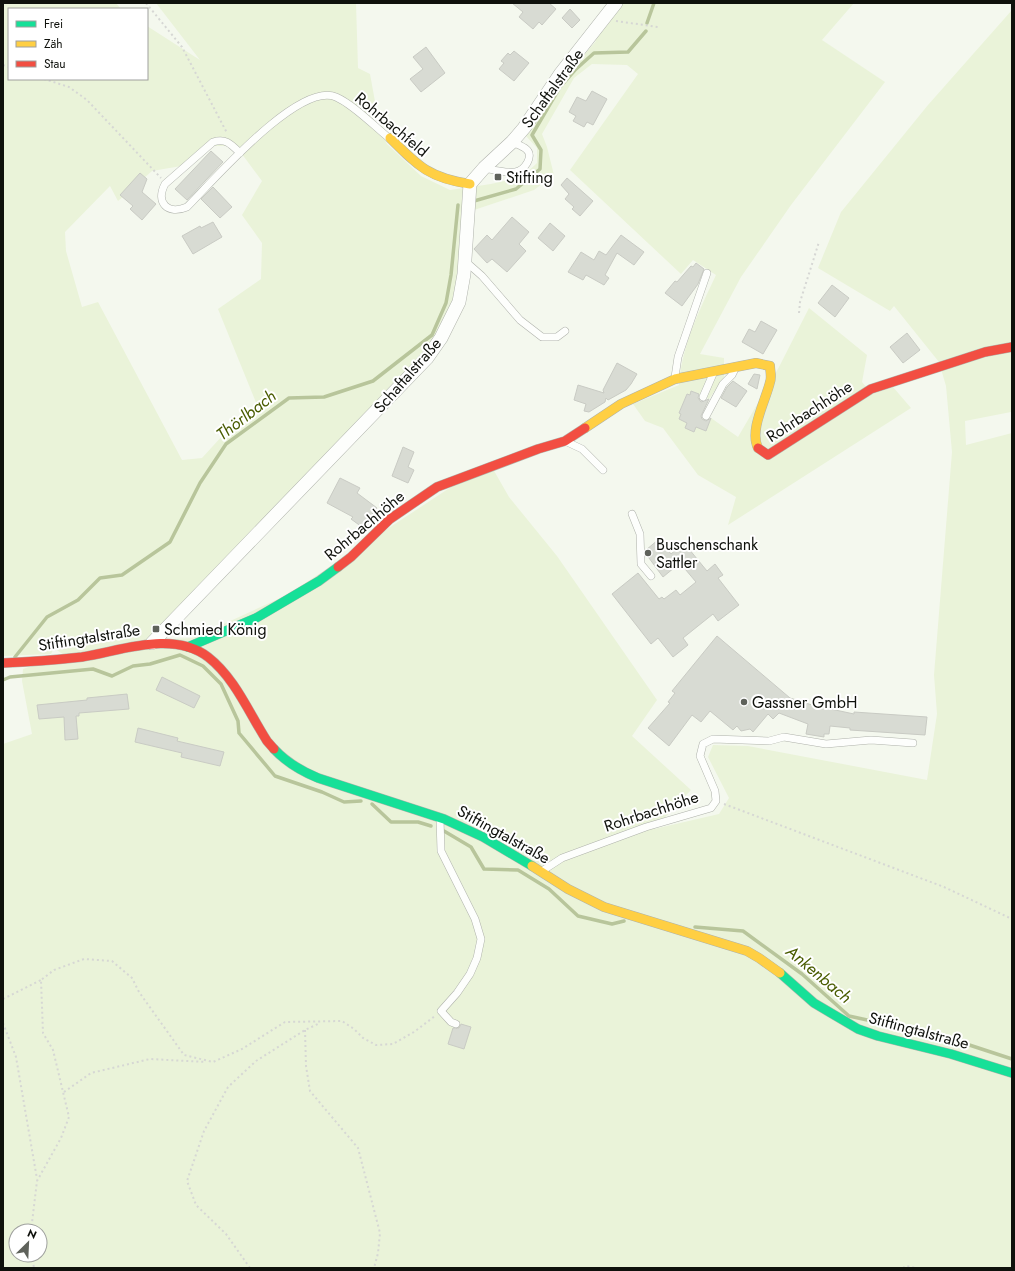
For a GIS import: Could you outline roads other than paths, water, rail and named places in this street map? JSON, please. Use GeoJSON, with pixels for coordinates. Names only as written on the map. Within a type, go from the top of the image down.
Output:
{"type":"FeatureCollection","features":[{"type":"Feature","properties":{"kind":"street","name":"Schaftalstraße"},"geometry":{"type":"LineString","coordinates":[[152,643],[427,358],[441,338],[460,302],[465,261],[470,184],[524,128],[561,73],[606,18],[616,3]]}},
{"type":"Feature","properties":{"kind":"street","name":"Rohrbachfeld"},"geometry":{"type":"LineString","coordinates":[[390,138],[424,172],[435,178],[470,184]]}},
{"type":"Feature","properties":{"kind":"street","name":"Rohrbachhöhe"},"geometry":{"type":"LineString","coordinates":[[188,647],[256,618],[319,581],[351,557],[390,520],[437,487],[538,448],[565,441],[621,404],[674,379],[756,363],[770,366],[771,380],[761,408],[755,440],[758,448],[768,455],[871,389],[985,352],[1012,348]]}},
{"type":"Feature","properties":{"kind":"street","name":"Stiftingtalstraße"},"geometry":{"type":"LineString","coordinates":[[3,664],[107,653],[152,643],[165,642],[188,647],[211,660],[220,670],[238,694],[269,745],[289,764],[317,778],[440,817],[491,841],[563,885],[605,907],[752,954],[781,975],[810,1001],[848,1025],[894,1041],[948,1053],[1012,1073]]}},
{"type":"Feature","properties":{"kind":"lane","name":"Rohrbachfeld"},"geometry":{"type":"LineString","coordinates":[[240,153],[230,143],[220,140],[213,142],[177,175],[166,182],[161,191],[164,203],[170,209],[178,211],[187,207],[240,153],[281,116],[309,99],[323,95],[336,97],[390,138]]}},
{"type":"Feature","properties":{"kind":"lane"},"geometry":{"type":"LineString","coordinates":[[484,168],[508,172],[516,172],[521,170],[528,162],[528,153],[526,149],[512,142]]}},
{"type":"Feature","properties":{"kind":"lane"},"geometry":{"type":"LineString","coordinates":[[465,261],[482,276],[520,320],[542,337],[557,338],[564,331]]}},
{"type":"Feature","properties":{"kind":"lane"},"geometry":{"type":"LineString","coordinates":[[674,379],[678,357],[707,273]]}},
{"type":"Feature","properties":{"kind":"lane"},"geometry":{"type":"LineString","coordinates":[[706,416],[723,384],[732,375],[735,368]]}},
{"type":"Feature","properties":{"kind":"lane"},"geometry":{"type":"LineString","coordinates":[[703,396],[714,372]]}},
{"type":"Feature","properties":{"kind":"lane"},"geometry":{"type":"LineString","coordinates":[[565,441],[582,449],[603,470]]}},
{"type":"Feature","properties":{"kind":"lane"},"geometry":{"type":"LineString","coordinates":[[632,514],[640,534],[641,564],[651,576]]}},
{"type":"Feature","properties":{"kind":"lane","name":"Rohrbachhöhe"},"geometry":{"type":"LineString","coordinates":[[542,872],[562,858],[646,826],[711,808],[716,801],[715,791],[700,756],[704,744],[713,739],[769,741],[784,737],[826,744],[871,740],[913,743]]}},
{"type":"Feature","properties":{"kind":"lane"},"geometry":{"type":"LineString","coordinates":[[440,817],[441,851],[475,919],[481,939],[477,958],[470,974],[441,1011],[451,1022],[456,1024]]}},
{"type":"Feature","properties":{"kind":"waterway","name":"Thörlbach"},"geometry":{"type":"LineString","coordinates":[[647,23],[654,3]]}},
{"type":"Feature","properties":{"kind":"waterway","name":"Thörlbach"},"geometry":{"type":"LineString","coordinates":[[474,201],[516,189],[540,169],[541,150],[532,135],[560,87],[575,70],[594,53],[628,52],[646,31]]}},
{"type":"Feature","properties":{"kind":"waterway","name":"Thörlbach"},"geometry":{"type":"LineString","coordinates":[[15,657],[47,617],[78,600],[100,578],[122,575],[170,542],[200,483],[226,444],[289,398],[324,397],[373,381],[432,335],[446,303],[451,275],[458,205]]}},
{"type":"Feature","properties":{"kind":"waterway","name":"Ankenbach"},"geometry":{"type":"LineString","coordinates":[[3,680],[10,677],[93,669],[112,676],[133,666],[150,664],[180,655],[203,666],[221,684],[238,721],[239,733],[275,776],[322,792],[344,802],[361,801]]}},
{"type":"Feature","properties":{"kind":"waterway","name":"Ankenbach"},"geometry":{"type":"LineString","coordinates":[[372,804],[391,822],[418,822],[431,826]]}},
{"type":"Feature","properties":{"kind":"waterway","name":"Ankenbach"},"geometry":{"type":"LineString","coordinates":[[444,831],[471,847],[484,869],[518,870],[549,889],[578,916],[612,924],[624,921]]}},
{"type":"Feature","properties":{"kind":"waterway","name":"Ankenbach"},"geometry":{"type":"LineString","coordinates":[[695,927],[743,931],[802,974],[849,1016],[945,1037],[1012,1059]]}},
{"type":"Feature","properties":{"kind":"place","name":"Stifting"},"geometry":{"type":"Point","coordinates":[498,177]}},
{"type":"Feature","properties":{"kind":"place","name":"Buschenschank Sattler"},"geometry":{"type":"Point","coordinates":[648,553]}},
{"type":"Feature","properties":{"kind":"place","name":"Schmied König"},"geometry":{"type":"Point","coordinates":[156,629]}},
{"type":"Feature","properties":{"kind":"place","name":"Gassner GmbH"},"geometry":{"type":"Point","coordinates":[744,702]}}]}
